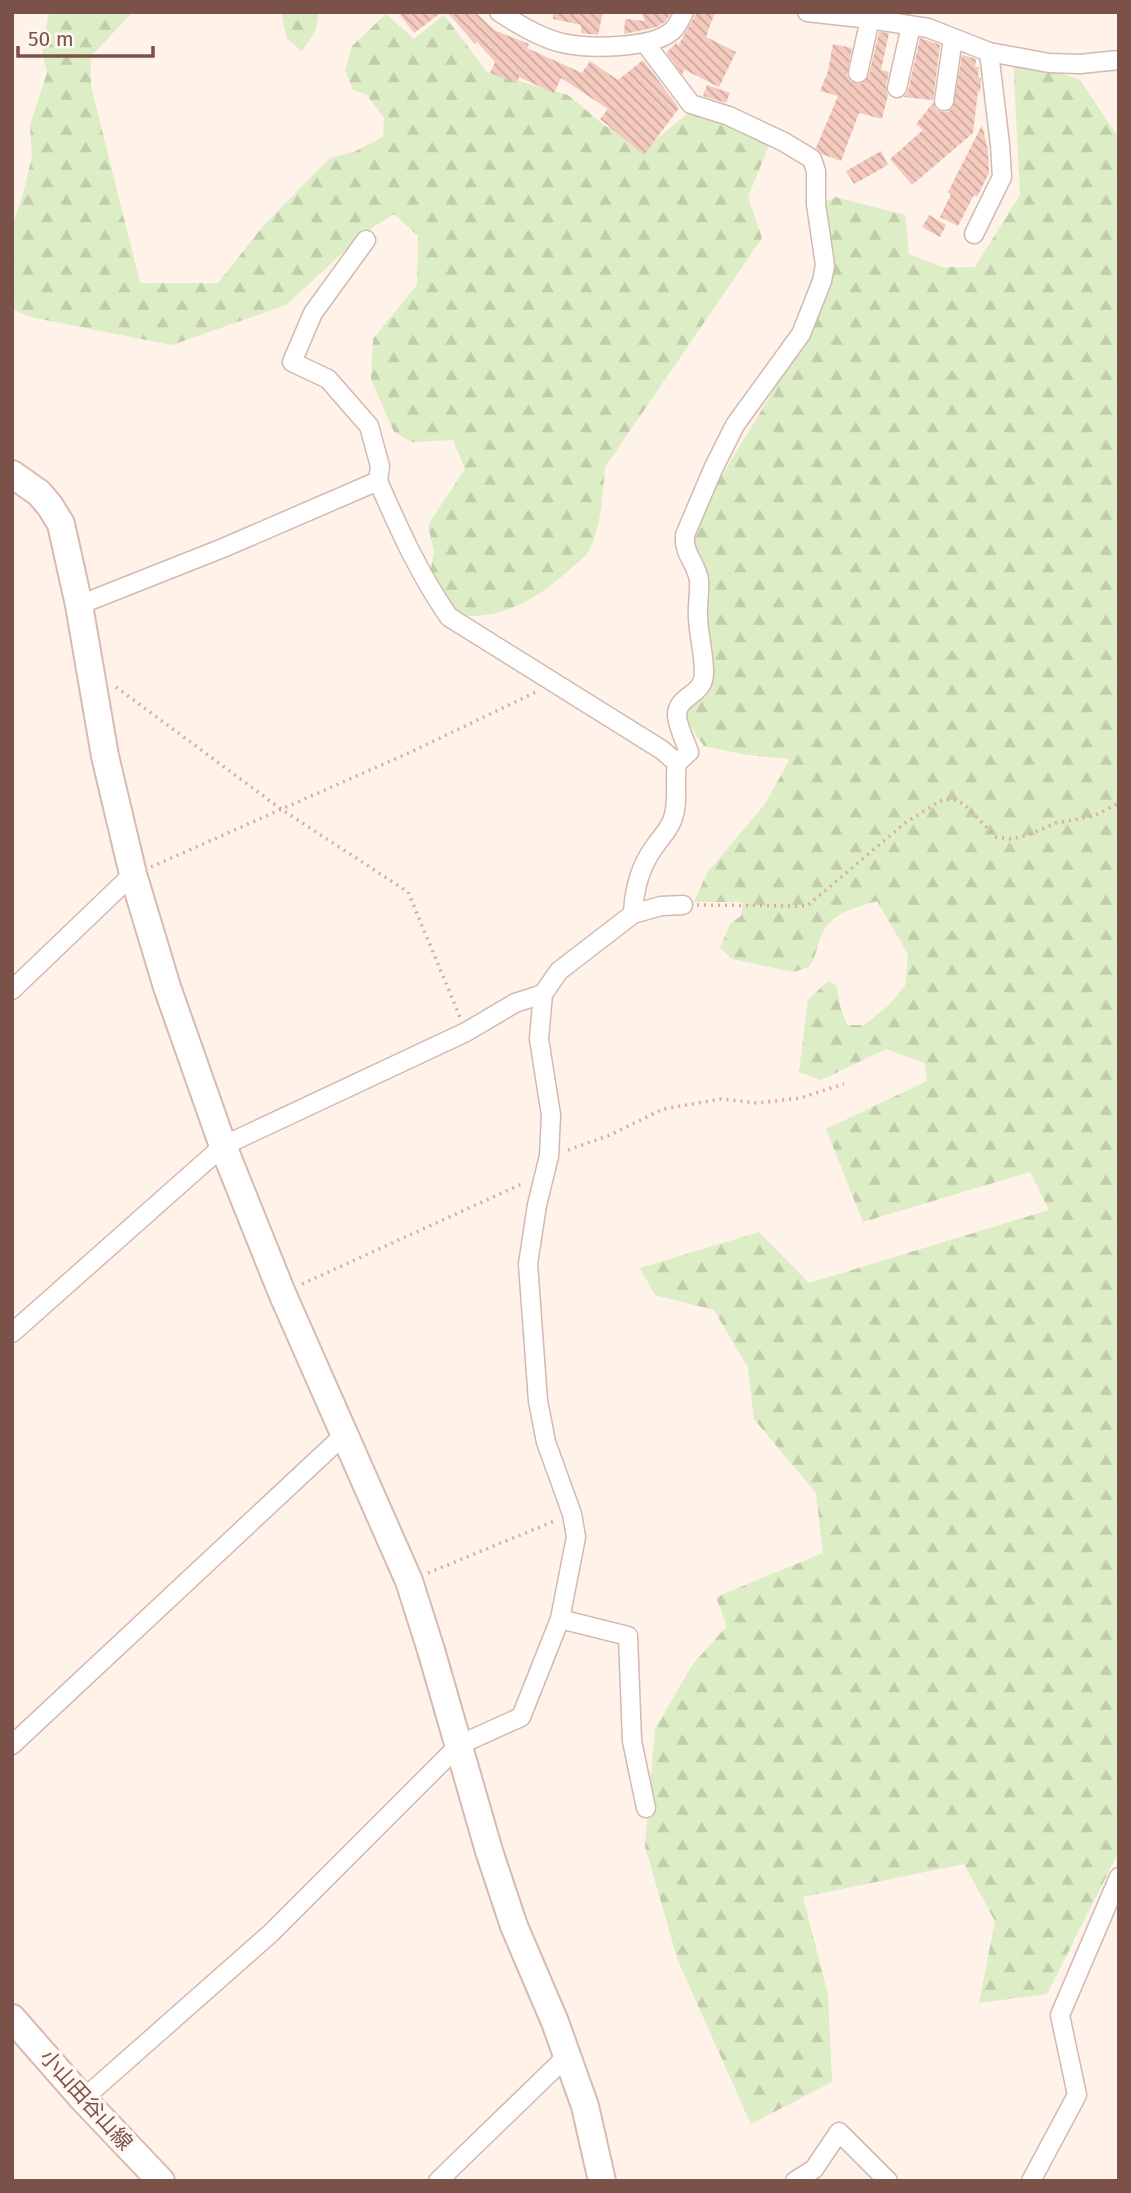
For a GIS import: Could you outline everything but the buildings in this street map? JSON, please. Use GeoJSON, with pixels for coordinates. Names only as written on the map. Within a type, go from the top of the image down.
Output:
{"type":"FeatureCollection","features":[{"type":"Feature","properties":{"kind":"street"},"geometry":{"type":"LineString","coordinates":[[499,12],[534,33],[560,43],[591,47],[645,43],[672,31],[684,12]]}},
{"type":"Feature","properties":{"kind":"street"},"geometry":{"type":"LineString","coordinates":[[807,12],[928,28],[989,52],[1049,63],[1080,64],[1119,60]]}},
{"type":"Feature","properties":{"kind":"street"},"geometry":{"type":"LineString","coordinates":[[858,73],[870,19]]}},
{"type":"Feature","properties":{"kind":"street"},"geometry":{"type":"LineString","coordinates":[[897,89],[911,26]]}},
{"type":"Feature","properties":{"kind":"street"},"geometry":{"type":"LineString","coordinates":[[944,102],[953,38]]}},
{"type":"Feature","properties":{"kind":"street"},"geometry":{"type":"LineString","coordinates":[[633,914],[640,872],[673,820],[677,763],[689,752],[677,714],[681,704],[697,692],[705,673],[697,614],[699,582],[696,569],[684,545],[685,535],[735,425],[802,334],[822,281],[825,265],[816,204],[816,171],[812,159],[784,142],[729,116],[691,104],[645,43]]}},
{"type":"Feature","properties":{"kind":"street"},"geometry":{"type":"LineString","coordinates":[[974,234],[1002,177],[989,52]]}},
{"type":"Feature","properties":{"kind":"street"},"geometry":{"type":"LineString","coordinates":[[366,240],[313,313],[292,362],[328,379],[369,426],[380,466],[378,481],[409,552],[429,589],[449,617],[662,750],[677,763]]}},
{"type":"Feature","properties":{"kind":"street"},"geometry":{"type":"LineString","coordinates":[[12,474],[39,493],[61,524],[79,605],[105,756],[133,874],[167,987],[223,1146],[282,1293],[409,1581],[489,1851],[510,1913],[555,2022],[585,2106],[602,2181]]}},
{"type":"Feature","properties":{"kind":"street"},"geometry":{"type":"LineString","coordinates":[[79,605],[223,548],[378,481]]}},
{"type":"Feature","properties":{"kind":"street"},"geometry":{"type":"LineString","coordinates":[[12,990],[133,874]]}},
{"type":"Feature","properties":{"kind":"street"},"geometry":{"type":"LineString","coordinates":[[83,2099],[271,1933],[459,1745],[521,1717],[560,1619],[576,1537],[572,1514],[545,1442],[538,1401],[528,1264],[537,1205],[547,1165],[551,1115],[539,1039],[543,994],[559,971],[633,914],[662,906],[683,905]]}},
{"type":"Feature","properties":{"kind":"street"},"geometry":{"type":"LineString","coordinates":[[12,1334],[223,1146],[466,1032],[515,1003],[543,994]]}},
{"type":"Feature","properties":{"kind":"street"},"geometry":{"type":"LineString","coordinates":[[12,1745],[345,1434]]}},
{"type":"Feature","properties":{"kind":"street"},"geometry":{"type":"LineString","coordinates":[[560,1619],[628,1636],[632,1741],[646,1808]]}},
{"type":"Feature","properties":{"kind":"street"},"geometry":{"type":"LineString","coordinates":[[1031,2181],[1077,2095],[1060,2015],[1119,1877]]}},
{"type":"Feature","properties":{"kind":"street","name":"小山田谷山線"},"geometry":{"type":"LineString","coordinates":[[12,2018],[154,2179]]}},
{"type":"Feature","properties":{"kind":"street"},"geometry":{"type":"LineString","coordinates":[[438,2181],[567,2056]]}},
{"type":"Feature","properties":{"kind":"street"},"geometry":{"type":"LineString","coordinates":[[796,2181],[814,2169],[839,2132],[888,2181]]}},
{"type":"Feature","properties":{"kind":"path"},"geometry":{"type":"LineString","coordinates":[[89,667],[281,809],[408,892],[466,1032]]}},
{"type":"Feature","properties":{"kind":"path"},"geometry":{"type":"LineString","coordinates":[[133,874],[554,684]]}},
{"type":"Feature","properties":{"kind":"path"},"geometry":{"type":"LineString","coordinates":[[683,905],[807,905],[905,823],[940,801],[952,799],[964,804],[996,837],[1011,839],[1056,823],[1094,816],[1119,803]]}},
{"type":"Feature","properties":{"kind":"path"},"geometry":{"type":"LineString","coordinates":[[282,1293],[663,1109],[721,1099],[757,1103],[800,1098],[844,1084]]}},
{"type":"Feature","properties":{"kind":"path"},"geometry":{"type":"LineString","coordinates":[[409,1581],[572,1514]]}},
{"type":"Feature","properties":{"kind":"green space"},"geometry":{"type":"Polygon","coordinates":[[[50,12],[133,12],[91,56],[91,86],[140,283],[218,283],[264,225],[330,158],[354,152],[383,137],[384,118],[366,94],[353,90],[345,70],[352,46],[386,14],[414,39],[444,15],[487,72],[568,95],[605,126],[652,143],[692,110],[769,145],[748,197],[762,238],[605,467],[599,522],[584,557],[556,582],[514,607],[484,615],[451,614],[430,573],[434,552],[428,525],[465,469],[453,440],[412,442],[394,432],[371,379],[373,339],[417,285],[418,236],[394,214],[364,233],[286,305],[172,345],[30,317],[12,309],[12,227],[32,156],[30,125],[47,73],[42,50],[50,12]]]}},
{"type":"Feature","properties":{"kind":"green space"},"geometry":{"type":"Polygon","coordinates":[[[281,12],[319,12],[315,32],[302,51],[287,39],[281,12]]]}},
{"type":"Feature","properties":{"kind":"green space"},"geometry":{"type":"Polygon","coordinates":[[[1013,56],[1080,80],[1119,138],[1119,1851],[1047,1994],[979,2003],[995,1921],[964,1864],[803,1897],[828,1995],[832,2082],[751,2124],[678,1961],[645,1846],[655,1729],[693,1664],[727,1626],[716,1597],[823,1553],[816,1493],[754,1419],[748,1368],[714,1310],[655,1295],[640,1268],[759,1232],[809,1283],[1049,1210],[1030,1172],[863,1222],[826,1129],[927,1081],[925,1063],[886,1049],[821,1080],[799,1072],[808,1000],[828,981],[837,986],[847,1025],[864,1025],[888,1006],[905,986],[908,954],[877,901],[844,913],[830,922],[821,936],[809,967],[793,972],[732,959],[720,948],[730,924],[741,916],[743,902],[694,902],[707,873],[765,804],[790,759],[747,755],[704,746],[687,718],[689,706],[703,693],[710,680],[698,561],[691,535],[708,498],[805,339],[823,302],[833,262],[822,204],[835,197],[905,215],[909,254],[942,267],[975,267],[1020,195],[1013,56]]]}}]}
